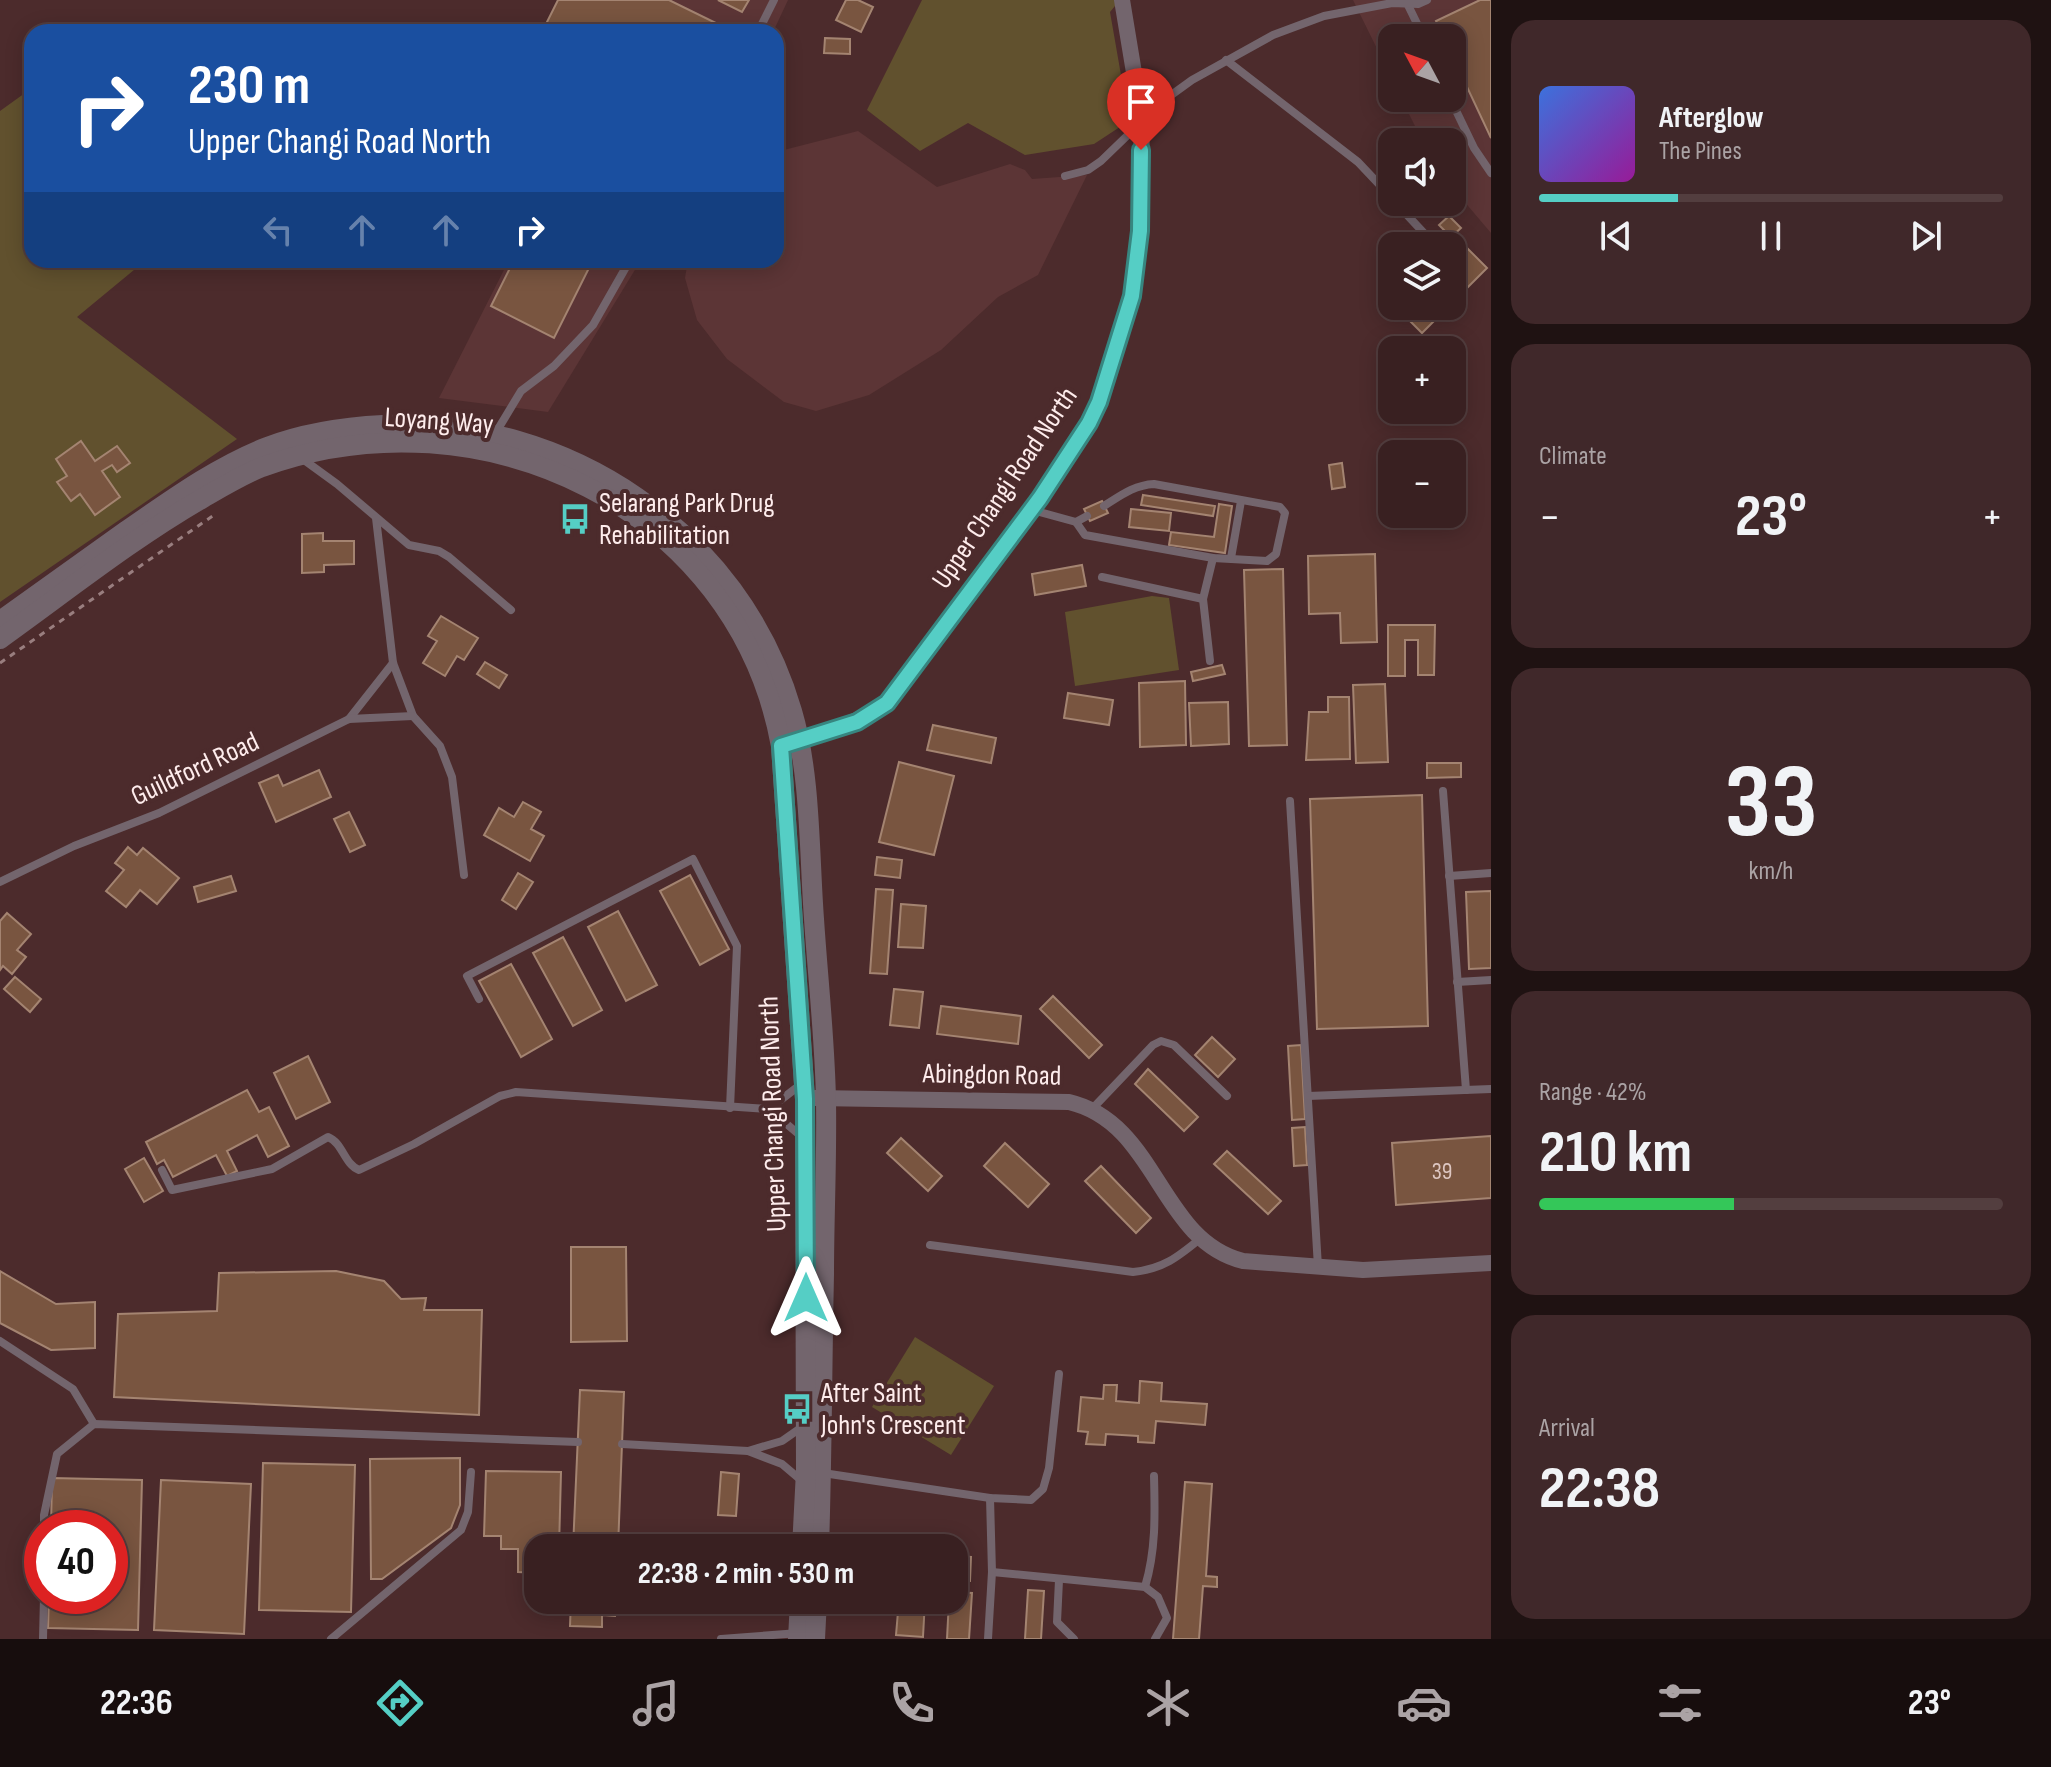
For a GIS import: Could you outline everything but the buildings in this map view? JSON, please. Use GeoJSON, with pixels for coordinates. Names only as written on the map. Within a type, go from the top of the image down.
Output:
{"type":"FeatureCollection","features":[{"type":"Feature","properties":{"kind":"street"},"geometry":{"type":"LineString","coordinates":[[1110,0],[1126,26]]}},
{"type":"Feature","properties":{"kind":"street","name":"Upper Changi Road North"},"geometry":{"type":"LineString","coordinates":[[790,743],[857,722],[887,703],[1032,510],[1089,423],[1099,402],[1132,296],[1140,231],[1142,121],[1122,0]]}},
{"type":"Feature","properties":{"kind":"street","name":"Loyang Way"},"geometry":{"type":"LineString","coordinates":[[0,621],[180,494],[262,449],[315,433],[362,426],[430,425],[495,434],[553,451],[611,479],[678,531],[707,561],[752,622],[773,659],[792,710]]}},
{"type":"Feature","properties":{"kind":"street","name":"Loyang Way"},"geometry":{"type":"LineString","coordinates":[[0,639],[188,507],[258,469],[297,455],[330,448],[396,442],[463,445],[521,459],[580,483],[605,497],[673,547],[721,602],[755,663],[773,711],[790,743]]}},
{"type":"Feature","properties":{"kind":"street","name":"Upper Changi Road North"},"geometry":{"type":"LineString","coordinates":[[792,710],[790,743],[812,1093],[811,1476],[804,1534]]}},
{"type":"Feature","properties":{"kind":"street","name":"Upper Changi Road North"},"geometry":{"type":"LineString","coordinates":[[812,1093],[806,1140],[806,1424],[817,1534]]}},
{"type":"Feature","properties":{"kind":"street","name":"Abingdon Road"},"geometry":{"type":"LineString","coordinates":[[812,1093],[1069,1102],[1093,1108],[1131,1140],[1187,1223],[1201,1238],[1225,1256],[1243,1261],[1363,1270],[1491,1263]]}},
{"type":"Feature","properties":{"kind":"street"},"geometry":{"type":"LineString","coordinates":[[803,1614],[807,1636]]}},
{"type":"Feature","properties":{"kind":"street"},"geometry":{"type":"LineString","coordinates":[[807,1636],[813,1614]]}},
{"type":"Feature","properties":{"kind":"lane"},"geometry":{"type":"LineString","coordinates":[[762,24],[774,0]]}},
{"type":"Feature","properties":{"kind":"lane"},"geometry":{"type":"LineString","coordinates":[[1065,176],[1088,170],[1163,101],[1226,60],[1273,35],[1324,16],[1392,3],[1418,4],[1427,0]]}},
{"type":"Feature","properties":{"kind":"lane"},"geometry":{"type":"LineString","coordinates":[[1407,2],[1417,24]]}},
{"type":"Feature","properties":{"kind":"lane"},"geometry":{"type":"LineString","coordinates":[[1226,60],[1358,162],[1378,183]]}},
{"type":"Feature","properties":{"kind":"lane"},"geometry":{"type":"LineString","coordinates":[[1457,112],[1474,148],[1491,173]]}},
{"type":"Feature","properties":{"kind":"lane"},"geometry":{"type":"LineString","coordinates":[[1409,216],[1423,232]]}},
{"type":"Feature","properties":{"kind":"lane"},"geometry":{"type":"LineString","coordinates":[[495,434],[521,391],[554,366],[593,325],[625,268]]}},
{"type":"Feature","properties":{"kind":"lane"},"geometry":{"type":"LineString","coordinates":[[297,455],[337,484],[409,545],[439,551],[449,557],[511,610]]}},
{"type":"Feature","properties":{"kind":"lane"},"geometry":{"type":"LineString","coordinates":[[1032,510],[1076,522],[1085,535],[1213,558],[1272,559],[1276,554],[1285,513],[1280,507],[1154,484],[1131,489],[1104,506]]}},
{"type":"Feature","properties":{"kind":"lane"},"geometry":{"type":"LineString","coordinates":[[1231,558],[1241,501]]}},
{"type":"Feature","properties":{"kind":"lane"},"geometry":{"type":"LineString","coordinates":[[1076,522],[1087,516]]}},
{"type":"Feature","properties":{"kind":"lane"},"geometry":{"type":"LineString","coordinates":[[376,518],[393,663],[413,716],[440,746],[452,777],[464,875]]}},
{"type":"Feature","properties":{"kind":"lane"},"geometry":{"type":"LineString","coordinates":[[1210,661],[1203,599],[1213,558]]}},
{"type":"Feature","properties":{"kind":"lane"},"geometry":{"type":"LineString","coordinates":[[1102,577],[1203,599]]}},
{"type":"Feature","properties":{"kind":"lane"},"geometry":{"type":"LineString","coordinates":[[349,719],[393,663]]}},
{"type":"Feature","properties":{"kind":"lane","name":"Guildford Road"},"geometry":{"type":"LineString","coordinates":[[0,882],[74,846],[159,813],[349,719],[413,716]]}},
{"type":"Feature","properties":{"kind":"lane"},"geometry":{"type":"LineString","coordinates":[[1443,791],[1466,1090]]}},
{"type":"Feature","properties":{"kind":"lane"},"geometry":{"type":"LineString","coordinates":[[1290,801],[1318,1267]]}},
{"type":"Feature","properties":{"kind":"lane"},"geometry":{"type":"LineString","coordinates":[[479,999],[467,976],[693,859],[737,946],[730,1108]]}},
{"type":"Feature","properties":{"kind":"lane"},"geometry":{"type":"LineString","coordinates":[[1449,876],[1491,873]]}},
{"type":"Feature","properties":{"kind":"lane"},"geometry":{"type":"LineString","coordinates":[[1457,982],[1491,980]]}},
{"type":"Feature","properties":{"kind":"lane"},"geometry":{"type":"LineString","coordinates":[[1093,1108],[1153,1045],[1161,1041],[1174,1045],[1227,1096]]}},
{"type":"Feature","properties":{"kind":"lane"},"geometry":{"type":"LineString","coordinates":[[1308,1096],[1491,1089]]}},
{"type":"Feature","properties":{"kind":"lane"},"geometry":{"type":"LineString","coordinates":[[162,1170],[172,1190],[272,1169],[328,1137],[335,1140],[350,1165],[359,1170],[500,1096],[516,1092],[769,1109],[812,1093]]}},
{"type":"Feature","properties":{"kind":"lane"},"geometry":{"type":"LineString","coordinates":[[769,1109],[806,1140]]}},
{"type":"Feature","properties":{"kind":"lane"},"geometry":{"type":"LineString","coordinates":[[930,1245],[1133,1272],[1153,1270],[1175,1259],[1201,1238]]}},
{"type":"Feature","properties":{"kind":"lane"},"geometry":{"type":"LineString","coordinates":[[0,1341],[73,1389],[94,1424]]}},
{"type":"Feature","properties":{"kind":"lane"},"geometry":{"type":"LineString","coordinates":[[622,1444],[748,1451],[811,1476],[990,1498],[1031,1500],[1043,1489],[1049,1468],[1059,1374]]}},
{"type":"Feature","properties":{"kind":"lane"},"geometry":{"type":"LineString","coordinates":[[45,1510],[57,1454],[94,1424],[578,1442]]}},
{"type":"Feature","properties":{"kind":"lane"},"geometry":{"type":"LineString","coordinates":[[748,1451],[782,1441],[806,1424]]}},
{"type":"Feature","properties":{"kind":"lane"},"geometry":{"type":"LineString","coordinates":[[331,1639],[461,1530],[468,1512],[471,1472]]}},
{"type":"Feature","properties":{"kind":"lane"},"geometry":{"type":"LineString","coordinates":[[1145,1587],[1153,1561],[1156,1529],[1154,1476]]}},
{"type":"Feature","properties":{"kind":"lane"},"geometry":{"type":"LineString","coordinates":[[988,1639],[992,1572],[990,1498]]}},
{"type":"Feature","properties":{"kind":"lane"},"geometry":{"type":"LineString","coordinates":[[992,1572],[1145,1587],[1158,1597],[1167,1618],[1155,1639]]}},
{"type":"Feature","properties":{"kind":"lane"},"geometry":{"type":"LineString","coordinates":[[1059,1580],[1057,1622],[1074,1639]]}},
{"type":"Feature","properties":{"kind":"lane"},"geometry":{"type":"LineString","coordinates":[[43,1639],[44,1614]]}},
{"type":"Feature","properties":{"kind":"lane"},"geometry":{"type":"LineString","coordinates":[[721,1639],[807,1636]]}},
{"type":"Feature","properties":{"kind":"path"},"geometry":{"type":"LineString","coordinates":[[0,663],[217,513]]}},
{"type":"Feature","properties":{"kind":"shaded area"},"geometry":{"type":"Polygon","coordinates":[[[560,0],[788,0],[777,24],[547,24],[560,0]]]}},
{"type":"Feature","properties":{"kind":"shaded area"},"geometry":{"type":"Polygon","coordinates":[[[922,0],[1120,0],[1110,12],[1129,121],[1094,144],[1025,155],[968,123],[920,151],[867,110],[922,0]]]}},
{"type":"Feature","properties":{"kind":"shaded area"},"geometry":{"type":"Polygon","coordinates":[[[1353,0],[1491,0],[1491,233],[1466,204],[1466,128],[1416,128],[1408,112],[1466,112],[1466,24],[1378,24],[1378,51],[1353,0]]]}},
{"type":"Feature","properties":{"kind":"shaded area"},"geometry":{"type":"Polygon","coordinates":[[[24,94],[24,268],[136,268],[77,317],[237,439],[0,602],[0,111],[24,94]]]}},
{"type":"Feature","properties":{"kind":"shaded area"},"geometry":{"type":"Polygon","coordinates":[[[858,131],[937,187],[1010,164],[1025,170],[1032,179],[1087,175],[1038,275],[998,297],[941,350],[869,395],[816,411],[784,402],[727,359],[697,320],[685,278],[687,268],[784,268],[784,150],[858,131]]]}},
{"type":"Feature","properties":{"kind":"shaded area"},"geometry":{"type":"Polygon","coordinates":[[[505,268],[636,268],[548,412],[439,398],[505,268]]]}},
{"type":"Feature","properties":{"kind":"shaded area"},"geometry":{"type":"Polygon","coordinates":[[[1152,596],[1169,598],[1179,670],[1075,686],[1065,612],[1152,596]]]}},
{"type":"Feature","properties":{"kind":"shaded area"},"geometry":{"type":"Polygon","coordinates":[[[915,1337],[994,1386],[951,1455],[872,1407],[915,1337]]]}},
{"type":"Feature","properties":{"kind":"place","name":"Selarang Park Drug Rehabilitation"},"geometry":{"type":"Point","coordinates":[575,519]}},
{"type":"Feature","properties":{"kind":"place","name":"After Saint John's Crescent"},"geometry":{"type":"Point","coordinates":[797,1409]}},
{"type":"Feature","properties":{"kind":"route"},"geometry":{"type":"LineString","coordinates":[[806,1298],[805,1099],[781,746],[857,722],[887,703],[1032,510],[1089,423],[1107,379],[1132,296],[1140,231],[1141,150]]}}]}
